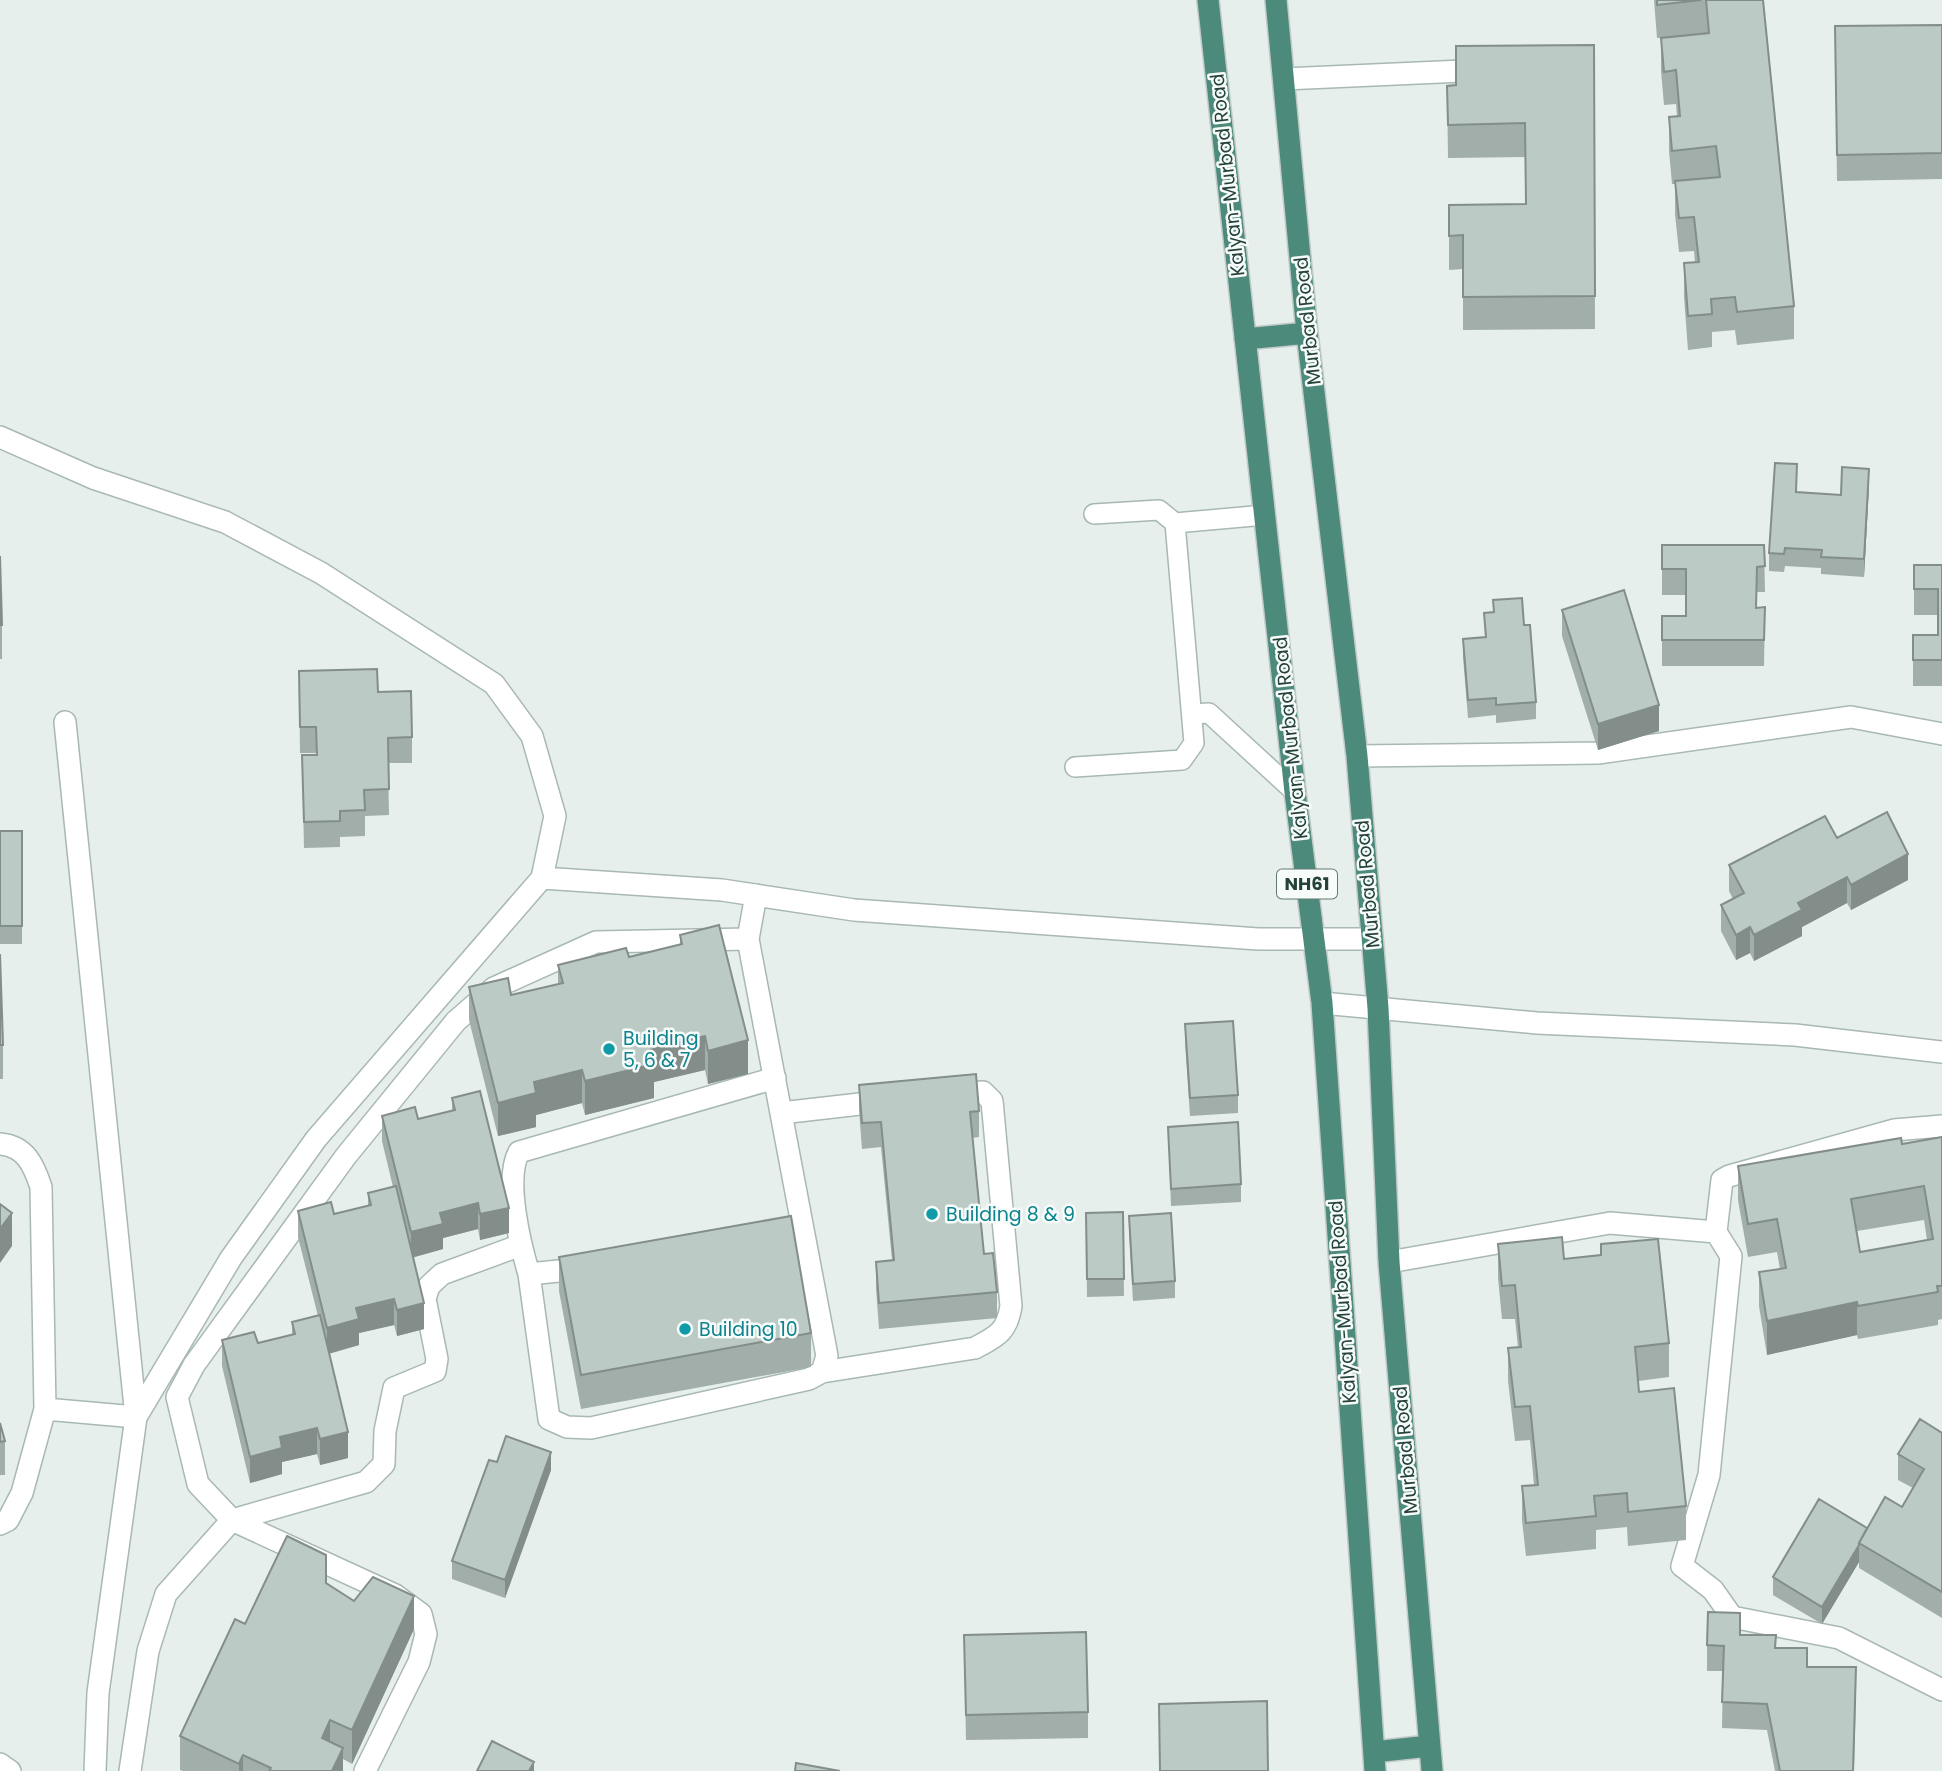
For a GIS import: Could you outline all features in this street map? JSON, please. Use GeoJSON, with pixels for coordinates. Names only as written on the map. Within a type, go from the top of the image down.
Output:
{"type":"FeatureCollection","features":[{"type":"Feature","properties":{"kind":"highway","name":"Kalyan-Murbad Road"},"geometry":{"type":"LineString","coordinates":[[1208,0],[1295,792],[1322,1003],[1374,1761]]}},
{"type":"Feature","properties":{"kind":"highway","name":"Murbad Road"},"geometry":{"type":"LineString","coordinates":[[1276,0],[1307,333],[1357,756],[1378,1008],[1389,1262],[1432,1771]]}},
{"type":"Feature","properties":{"kind":"highway"},"geometry":{"type":"LineString","coordinates":[[1245,339],[1307,333]]}},
{"type":"Feature","properties":{"kind":"highway"},"geometry":{"type":"LineString","coordinates":[[1374,1761],[1429,1746]]}},
{"type":"Feature","properties":{"kind":"street"},"geometry":{"type":"LineString","coordinates":[[1284,79],[1506,69]]}},
{"type":"Feature","properties":{"kind":"street"},"geometry":{"type":"LineString","coordinates":[[0,437],[93,478],[225,522],[321,573],[495,684],[532,736],[555,816],[542,878],[316,1139],[231,1258],[136,1417]]}},
{"type":"Feature","properties":{"kind":"street"},"geometry":{"type":"LineString","coordinates":[[1357,756],[1598,753],[1852,717],[1942,734]]}},
{"type":"Feature","properties":{"kind":"street"},"geometry":{"type":"LineString","coordinates":[[65,722],[136,1417],[97,1693],[95,1771]]}},
{"type":"Feature","properties":{"kind":"street"},"geometry":{"type":"LineString","coordinates":[[542,878],[756,895],[854,910],[1258,939],[1372,939]]}},
{"type":"Feature","properties":{"kind":"street"},"geometry":{"type":"LineString","coordinates":[[756,895],[748,939],[827,1356],[822,1371]]}},
{"type":"Feature","properties":{"kind":"street"},"geometry":{"type":"LineString","coordinates":[[365,1771],[419,1662],[426,1634],[421,1614],[395,1595],[232,1520],[198,1484],[177,1397],[194,1365],[346,1156],[456,1021],[494,988],[596,942],[748,939]]}},
{"type":"Feature","properties":{"kind":"street"},"geometry":{"type":"LineString","coordinates":[[1322,1003],[1537,1023],[1795,1034],[1942,1052]]}},
{"type":"Feature","properties":{"kind":"street"},"geometry":{"type":"LineString","coordinates":[[775,1078],[519,1152],[513,1163],[513,1178],[549,1419],[567,1426],[591,1428],[809,1379],[822,1371],[975,1348],[995,1337],[1008,1324],[1011,1306],[992,1101],[983,1092],[930,1096]]}},
{"type":"Feature","properties":{"kind":"street"},"geometry":{"type":"LineString","coordinates":[[781,1113],[903,1099]]}},
{"type":"Feature","properties":{"kind":"street"},"geometry":{"type":"LineString","coordinates":[[1942,1126],[1894,1130],[1722,1180],[1716,1231],[1731,1256],[1710,1462],[1682,1566],[1713,1590],[1732,1616],[1839,1638],[1942,1690]]}},
{"type":"Feature","properties":{"kind":"street"},"geometry":{"type":"LineString","coordinates":[[0,1144],[11,1145],[32,1160],[41,1187],[45,1409],[22,1493],[8,1520],[0,1524]]}},
{"type":"Feature","properties":{"kind":"street"},"geometry":{"type":"LineString","coordinates":[[775,1228],[802,1223]]}},
{"type":"Feature","properties":{"kind":"street"},"geometry":{"type":"LineString","coordinates":[[1389,1262],[1610,1223],[1716,1231]]}},
{"type":"Feature","properties":{"kind":"street"},"geometry":{"type":"LineString","coordinates":[[132,1770],[148,1651],[166,1594],[232,1520],[366,1482],[384,1464],[385,1431],[394,1388],[435,1371],[437,1359],[425,1299],[429,1286],[442,1274],[521,1245]]}},
{"type":"Feature","properties":{"kind":"street"},"geometry":{"type":"LineString","coordinates":[[529,1273],[573,1271],[613,1263]]}},
{"type":"Feature","properties":{"kind":"street"},"geometry":{"type":"LineString","coordinates":[[45,1409],[136,1417]]}},
{"type":"Feature","properties":{"kind":"street"},"geometry":{"type":"LineString","coordinates":[[0,1764],[10,1771]]}},
{"type":"Feature","properties":{"kind":"lane"},"geometry":{"type":"LineString","coordinates":[[1094,514],[1159,510],[1175,523],[1265,514]]}},
{"type":"Feature","properties":{"kind":"lane"},"geometry":{"type":"LineString","coordinates":[[1075,767],[1182,760],[1194,743],[1175,523]]}},
{"type":"Feature","properties":{"kind":"lane"},"geometry":{"type":"LineString","coordinates":[[1192,714],[1209,713],[1295,792]]}},
{"type":"Feature","properties":{"kind":"building"},"geometry":{"type":"Polygon","coordinates":[[[1657,0],[1701,0],[1657,5],[1657,0]]]}},
{"type":"Feature","properties":{"kind":"building"},"geometry":{"type":"Polygon","coordinates":[[[1706,0],[1763,0],[1794,306],[1737,312],[1735,297],[1711,299],[1712,314],[1688,316],[1684,263],[1699,262],[1694,217],[1679,218],[1675,181],[1720,177],[1716,146],[1672,151],[1669,117],[1680,116],[1676,70],[1664,72],[1661,38],[1709,33],[1706,0]]]}},
{"type":"Feature","properties":{"kind":"building"},"geometry":{"type":"Polygon","coordinates":[[[1942,25],[1942,153],[1837,155],[1835,26],[1942,25]]]}},
{"type":"Feature","properties":{"kind":"building"},"geometry":{"type":"Polygon","coordinates":[[[1594,45],[1595,296],[1463,297],[1463,235],[1449,236],[1449,205],[1526,204],[1525,123],[1448,125],[1447,86],[1456,85],[1456,46],[1594,45]]]}},
{"type":"Feature","properties":{"kind":"building"},"geometry":{"type":"Polygon","coordinates":[[[1775,463],[1797,464],[1796,492],[1841,495],[1842,467],[1869,469],[1864,559],[1821,557],[1822,550],[1785,548],[1784,554],[1769,553],[1775,463]]]}},
{"type":"Feature","properties":{"kind":"building"},"geometry":{"type":"Polygon","coordinates":[[[1662,545],[1764,545],[1765,566],[1757,567],[1756,608],[1765,607],[1764,640],[1662,640],[1662,616],[1686,616],[1686,569],[1662,569],[1662,545]]]}},
{"type":"Feature","properties":{"kind":"building"},"geometry":{"type":"Polygon","coordinates":[[[0,556],[2,625],[0,625],[0,556]]]}},
{"type":"Feature","properties":{"kind":"building"},"geometry":{"type":"Polygon","coordinates":[[[1914,565],[1942,565],[1942,660],[1913,660],[1913,635],[1938,635],[1938,589],[1914,589],[1914,565]]]}},
{"type":"Feature","properties":{"kind":"building"},"geometry":{"type":"Polygon","coordinates":[[[1624,590],[1659,705],[1598,724],[1562,610],[1624,590]]]}},
{"type":"Feature","properties":{"kind":"building"},"geometry":{"type":"Polygon","coordinates":[[[1522,598],[1524,625],[1530,625],[1536,702],[1496,705],[1496,698],[1468,700],[1463,639],[1486,637],[1484,613],[1494,612],[1493,600],[1522,598]]]}},
{"type":"Feature","properties":{"kind":"building"},"geometry":{"type":"Polygon","coordinates":[[[377,669],[378,692],[411,691],[412,737],[388,738],[389,789],[364,790],[365,810],[340,811],[340,821],[304,822],[302,755],[317,755],[316,727],[300,727],[299,671],[377,669]]]}},
{"type":"Feature","properties":{"kind":"building"},"geometry":{"type":"Polygon","coordinates":[[[1887,812],[1908,854],[1851,885],[1847,877],[1798,903],[1802,910],[1754,935],[1750,927],[1736,935],[1721,905],[1744,893],[1729,865],[1825,816],[1837,838],[1887,812]]]}},
{"type":"Feature","properties":{"kind":"building"},"geometry":{"type":"Polygon","coordinates":[[[0,831],[22,831],[22,926],[0,926],[0,831]]]}},
{"type":"Feature","properties":{"kind":"building","name":"Building 5, 6 & 7"},"geometry":{"type":"Polygon","coordinates":[[[719,925],[748,1040],[708,1051],[705,1036],[650,1050],[654,1064],[585,1081],[582,1070],[534,1082],[536,1093],[498,1103],[469,987],[508,978],[511,995],[563,983],[558,965],[626,948],[629,957],[682,944],[680,935],[719,925]]]}},
{"type":"Feature","properties":{"kind":"building"},"geometry":{"type":"Polygon","coordinates":[[[0,954],[3,1045],[0,1045],[0,954]]]}},
{"type":"Feature","properties":{"kind":"building"},"geometry":{"type":"Polygon","coordinates":[[[1233,1021],[1238,1095],[1190,1098],[1185,1024],[1233,1021]]]}},
{"type":"Feature","properties":{"kind":"building","name":"Building 8 & 9"},"geometry":{"type":"Polygon","coordinates":[[[976,1074],[979,1111],[970,1112],[984,1254],[993,1253],[997,1292],[879,1303],[876,1262],[894,1260],[881,1122],[862,1123],[859,1085],[976,1074]]]}},
{"type":"Feature","properties":{"kind":"building"},"geometry":{"type":"Polygon","coordinates":[[[480,1091],[509,1208],[480,1214],[478,1203],[440,1213],[443,1224],[411,1232],[382,1116],[415,1107],[418,1119],[455,1110],[452,1098],[480,1091]]]}},
{"type":"Feature","properties":{"kind":"building"},"geometry":{"type":"Polygon","coordinates":[[[1238,1122],[1241,1184],[1171,1189],[1168,1127],[1238,1122]]]}},
{"type":"Feature","properties":{"kind":"building"},"geometry":{"type":"Polygon","coordinates":[[[1942,1137],[1942,1286],[1937,1286],[1938,1292],[1858,1306],[1857,1302],[1767,1321],[1759,1272],[1786,1268],[1777,1219],[1748,1224],[1738,1166],[1901,1138],[1902,1144],[1942,1137]],[[1924,1186],[1851,1199],[1860,1252],[1933,1239],[1924,1186]]]}},
{"type":"Feature","properties":{"kind":"building"},"geometry":{"type":"Polygon","coordinates":[[[396,1186],[424,1303],[397,1310],[394,1299],[356,1308],[359,1319],[327,1328],[298,1211],[331,1202],[334,1214],[371,1205],[368,1193],[396,1186]]]}},
{"type":"Feature","properties":{"kind":"building"},"geometry":{"type":"Polygon","coordinates":[[[0,1204],[12,1213],[0,1229],[0,1204]]]}},
{"type":"Feature","properties":{"kind":"building"},"geometry":{"type":"Polygon","coordinates":[[[1123,1212],[1124,1279],[1087,1279],[1086,1213],[1123,1212]]]}},
{"type":"Feature","properties":{"kind":"building"},"geometry":{"type":"Polygon","coordinates":[[[1171,1213],[1175,1281],[1133,1284],[1129,1216],[1171,1213]]]}},
{"type":"Feature","properties":{"kind":"building","name":"Building 10"},"geometry":{"type":"Polygon","coordinates":[[[791,1216],[811,1333],[581,1375],[559,1257],[791,1216]]]}},
{"type":"Feature","properties":{"kind":"building"},"geometry":{"type":"Polygon","coordinates":[[[1562,1237],[1564,1259],[1601,1255],[1601,1244],[1658,1239],[1669,1343],[1635,1347],[1639,1392],[1674,1388],[1686,1506],[1628,1512],[1627,1493],[1594,1496],[1596,1516],[1526,1523],[1522,1486],[1538,1485],[1530,1406],[1515,1407],[1508,1348],[1521,1347],[1515,1285],[1502,1286],[1498,1244],[1562,1237]]]}},
{"type":"Feature","properties":{"kind":"building"},"geometry":{"type":"Polygon","coordinates":[[[320,1315],[348,1432],[320,1439],[317,1428],[280,1437],[282,1448],[250,1457],[222,1340],[254,1332],[258,1343],[295,1334],[292,1322],[320,1315]]]}},
{"type":"Feature","properties":{"kind":"building"},"geometry":{"type":"Polygon","coordinates":[[[1920,1419],[1942,1433],[1942,1592],[1859,1543],[1885,1497],[1902,1507],[1924,1469],[1898,1454],[1920,1419]]]}},
{"type":"Feature","properties":{"kind":"building"},"geometry":{"type":"Polygon","coordinates":[[[0,1423],[5,1441],[0,1442],[0,1423]]]}},
{"type":"Feature","properties":{"kind":"building"},"geometry":{"type":"Polygon","coordinates":[[[506,1436],[551,1452],[505,1580],[452,1561],[489,1460],[497,1462],[506,1436]]]}},
{"type":"Feature","properties":{"kind":"building"},"geometry":{"type":"Polygon","coordinates":[[[1819,1499],[1867,1528],[1822,1607],[1773,1577],[1819,1499]]]}},
{"type":"Feature","properties":{"kind":"building"},"geometry":{"type":"Polygon","coordinates":[[[287,1536],[326,1555],[326,1583],[354,1601],[373,1577],[414,1596],[352,1730],[330,1720],[322,1738],[343,1748],[332,1771],[269,1771],[271,1768],[243,1755],[239,1764],[180,1736],[235,1619],[245,1624],[287,1536]]]}},
{"type":"Feature","properties":{"kind":"building"},"geometry":{"type":"Polygon","coordinates":[[[1708,1612],[1740,1613],[1740,1635],[1776,1635],[1775,1648],[1807,1648],[1807,1667],[1856,1667],[1853,1771],[1780,1771],[1767,1704],[1722,1702],[1724,1646],[1707,1645],[1708,1612]]]}},
{"type":"Feature","properties":{"kind":"building"},"geometry":{"type":"Polygon","coordinates":[[[1086,1632],[1088,1712],[966,1715],[964,1635],[1086,1632]]]}},
{"type":"Feature","properties":{"kind":"building"},"geometry":{"type":"Polygon","coordinates":[[[1267,1701],[1268,1771],[1160,1771],[1159,1704],[1267,1701]]]}},
{"type":"Feature","properties":{"kind":"building"},"geometry":{"type":"Polygon","coordinates":[[[492,1741],[534,1762],[529,1771],[477,1771],[492,1741]]]}},
{"type":"Feature","properties":{"kind":"building"},"geometry":{"type":"Polygon","coordinates":[[[796,1763],[840,1771],[795,1771],[796,1763]]]}},
{"type":"Feature","properties":{"kind":"place","name":"Building 5, 6 & 7"},"geometry":{"type":"Point","coordinates":[609,1049]}},
{"type":"Feature","properties":{"kind":"place","name":"Building 8 & 9"},"geometry":{"type":"Point","coordinates":[932,1214]}},
{"type":"Feature","properties":{"kind":"place","name":"Building 10"},"geometry":{"type":"Point","coordinates":[685,1329]}}]}
